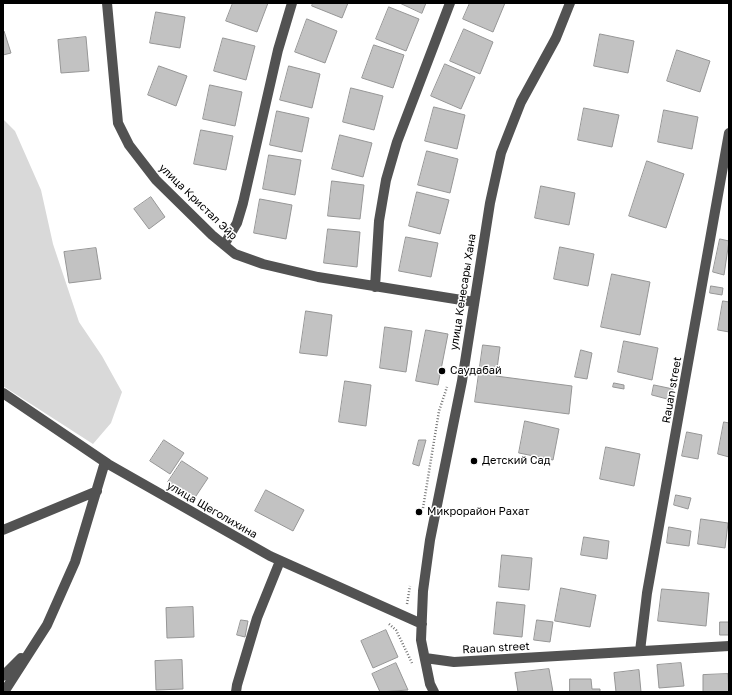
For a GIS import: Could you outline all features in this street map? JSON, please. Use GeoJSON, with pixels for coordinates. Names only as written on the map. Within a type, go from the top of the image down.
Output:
{"type":"FeatureCollection","features":[{"type":"Feature","properties":{"kind":"street","name":"улица Кристал Эйр"},"geometry":{"type":"LineString","coordinates":[[107,3],[118,123],[129,145],[156,180],[235,254],[263,264],[318,278],[474,302]]}},
{"type":"Feature","properties":{"kind":"street"},"geometry":{"type":"LineString","coordinates":[[224,245],[237,223],[278,50],[292,3]]}},
{"type":"Feature","properties":{"kind":"street"},"geometry":{"type":"LineString","coordinates":[[376,287],[379,221],[386,180],[397,142],[450,3]]}},
{"type":"Feature","properties":{"kind":"street","name":"улица Кенесары Хана"},"geometry":{"type":"LineString","coordinates":[[434,692],[421,640],[423,592],[430,540],[462,381],[490,203],[501,153],[521,102],[556,38],[570,3]]}},
{"type":"Feature","properties":{"kind":"street","name":"Rauan street"},"geometry":{"type":"LineString","coordinates":[[640,651],[647,593],[729,133]]}},
{"type":"Feature","properties":{"kind":"street","name":"улица Щеголихина"},"geometry":{"type":"LineString","coordinates":[[3,393],[105,462],[280,561],[422,624]]}},
{"type":"Feature","properties":{"kind":"street"},"geometry":{"type":"LineString","coordinates":[[4,692],[46,625],[75,562],[105,462]]}},
{"type":"Feature","properties":{"kind":"street"},"geometry":{"type":"LineString","coordinates":[[3,530],[97,491]]}},
{"type":"Feature","properties":{"kind":"street"},"geometry":{"type":"LineString","coordinates":[[236,692],[257,618],[280,561]]}},
{"type":"Feature","properties":{"kind":"street"},"geometry":{"type":"LineString","coordinates":[[3,676],[34,645]]}},
{"type":"Feature","properties":{"kind":"street","name":"Rauan street"},"geometry":{"type":"LineString","coordinates":[[425,658],[454,662],[729,646]]}},
{"type":"Feature","properties":{"kind":"shaded area"},"geometry":{"type":"Polygon","coordinates":[[[3,119],[15,131],[41,190],[53,244],[79,322],[102,356],[122,392],[111,423],[93,444],[3,386],[3,119]]]}},
{"type":"Feature","properties":{"kind":"building"},"geometry":{"type":"Polygon","coordinates":[[[233,3],[268,3],[257,32],[226,21],[233,3]]]}},
{"type":"Feature","properties":{"kind":"building"},"geometry":{"type":"Polygon","coordinates":[[[313,3],[348,3],[342,18],[312,6],[313,3]]]}},
{"type":"Feature","properties":{"kind":"building"},"geometry":{"type":"Polygon","coordinates":[[[400,3],[426,3],[422,13],[400,3]]]}},
{"type":"Feature","properties":{"kind":"building"},"geometry":{"type":"Polygon","coordinates":[[[470,3],[505,3],[493,32],[463,19],[470,3]]]}},
{"type":"Feature","properties":{"kind":"building"},"geometry":{"type":"Polygon","coordinates":[[[389,7],[419,19],[406,51],[376,39],[389,7]]]}},
{"type":"Feature","properties":{"kind":"building"},"geometry":{"type":"Polygon","coordinates":[[[156,12],[185,17],[180,48],[150,43],[156,12]]]}},
{"type":"Feature","properties":{"kind":"building"},"geometry":{"type":"Polygon","coordinates":[[[307,19],[337,31],[325,63],[295,52],[307,19]]]}},
{"type":"Feature","properties":{"kind":"building"},"geometry":{"type":"Polygon","coordinates":[[[464,29],[493,42],[480,74],[450,61],[464,29]]]}},
{"type":"Feature","properties":{"kind":"building"},"geometry":{"type":"Polygon","coordinates":[[[3,31],[11,53],[3,55],[3,31]]]}},
{"type":"Feature","properties":{"kind":"building"},"geometry":{"type":"Polygon","coordinates":[[[600,34],[634,41],[628,73],[594,66],[600,34]]]}},
{"type":"Feature","properties":{"kind":"building"},"geometry":{"type":"Polygon","coordinates":[[[86,37],[89,71],[61,73],[58,40],[86,37]]]}},
{"type":"Feature","properties":{"kind":"building"},"geometry":{"type":"Polygon","coordinates":[[[223,38],[255,46],[246,80],[214,71],[223,38]]]}},
{"type":"Feature","properties":{"kind":"building"},"geometry":{"type":"Polygon","coordinates":[[[374,45],[404,55],[393,88],[362,78],[374,45]]]}},
{"type":"Feature","properties":{"kind":"building"},"geometry":{"type":"Polygon","coordinates":[[[677,50],[710,61],[700,92],[667,81],[677,50]]]}},
{"type":"Feature","properties":{"kind":"building"},"geometry":{"type":"Polygon","coordinates":[[[445,64],[475,77],[461,109],[431,96],[445,64]]]}},
{"type":"Feature","properties":{"kind":"building"},"geometry":{"type":"Polygon","coordinates":[[[159,66],[187,76],[176,106],[148,95],[159,66]]]}},
{"type":"Feature","properties":{"kind":"building"},"geometry":{"type":"Polygon","coordinates":[[[289,66],[320,74],[312,108],[280,100],[289,66]]]}},
{"type":"Feature","properties":{"kind":"building"},"geometry":{"type":"Polygon","coordinates":[[[210,85],[242,92],[235,126],[203,119],[210,85]]]}},
{"type":"Feature","properties":{"kind":"building"},"geometry":{"type":"Polygon","coordinates":[[[351,88],[383,96],[374,130],[343,122],[351,88]]]}},
{"type":"Feature","properties":{"kind":"building"},"geometry":{"type":"Polygon","coordinates":[[[434,107],[465,115],[457,149],[425,141],[434,107]]]}},
{"type":"Feature","properties":{"kind":"building"},"geometry":{"type":"Polygon","coordinates":[[[584,108],[619,115],[612,147],[578,140],[584,108]]]}},
{"type":"Feature","properties":{"kind":"building"},"geometry":{"type":"Polygon","coordinates":[[[664,110],[698,117],[692,149],[658,142],[664,110]]]}},
{"type":"Feature","properties":{"kind":"building"},"geometry":{"type":"Polygon","coordinates":[[[277,111],[309,118],[302,152],[270,145],[277,111]]]}},
{"type":"Feature","properties":{"kind":"building"},"geometry":{"type":"Polygon","coordinates":[[[201,130],[233,136],[226,170],[194,164],[201,130]]]}},
{"type":"Feature","properties":{"kind":"building"},"geometry":{"type":"Polygon","coordinates":[[[340,135],[372,143],[363,177],[332,169],[340,135]]]}},
{"type":"Feature","properties":{"kind":"building"},"geometry":{"type":"Polygon","coordinates":[[[427,151],[458,159],[450,193],[418,185],[427,151]]]}},
{"type":"Feature","properties":{"kind":"building"},"geometry":{"type":"Polygon","coordinates":[[[269,155],[301,160],[295,195],[263,189],[269,155]]]}},
{"type":"Feature","properties":{"kind":"building"},"geometry":{"type":"Polygon","coordinates":[[[647,161],[684,174],[666,228],[629,216],[647,161]]]}},
{"type":"Feature","properties":{"kind":"building"},"geometry":{"type":"Polygon","coordinates":[[[332,181],[364,185],[360,219],[328,216],[332,181]]]}},
{"type":"Feature","properties":{"kind":"building"},"geometry":{"type":"Polygon","coordinates":[[[541,186],[575,193],[569,225],[535,218],[541,186]]]}},
{"type":"Feature","properties":{"kind":"building"},"geometry":{"type":"Polygon","coordinates":[[[417,192],[449,200],[440,234],[409,226],[417,192]]]}},
{"type":"Feature","properties":{"kind":"building"},"geometry":{"type":"Polygon","coordinates":[[[151,197],[165,217],[149,229],[134,209],[151,197]]]}},
{"type":"Feature","properties":{"kind":"building"},"geometry":{"type":"Polygon","coordinates":[[[260,199],[292,205],[286,239],[254,233],[260,199]]]}},
{"type":"Feature","properties":{"kind":"building"},"geometry":{"type":"Polygon","coordinates":[[[328,229],[360,232],[357,267],[324,263],[328,229]]]}},
{"type":"Feature","properties":{"kind":"building"},"geometry":{"type":"Polygon","coordinates":[[[406,237],[438,243],[431,277],[399,271],[406,237]]]}},
{"type":"Feature","properties":{"kind":"building"},"geometry":{"type":"Polygon","coordinates":[[[720,239],[729,241],[724,275],[713,272],[720,239]]]}},
{"type":"Feature","properties":{"kind":"building"},"geometry":{"type":"Polygon","coordinates":[[[560,247],[594,254],[588,286],[554,279],[560,247]]]}},
{"type":"Feature","properties":{"kind":"building"},"geometry":{"type":"Polygon","coordinates":[[[96,248],[101,279],[69,283],[64,252],[96,248]]]}},
{"type":"Feature","properties":{"kind":"building"},"geometry":{"type":"Polygon","coordinates":[[[612,274],[650,282],[640,335],[601,327],[612,274]]]}},
{"type":"Feature","properties":{"kind":"building"},"geometry":{"type":"Polygon","coordinates":[[[711,286],[723,288],[722,295],[710,293],[711,286]]]}},
{"type":"Feature","properties":{"kind":"building"},"geometry":{"type":"Polygon","coordinates":[[[723,301],[729,302],[729,332],[718,330],[723,301]]]}},
{"type":"Feature","properties":{"kind":"building"},"geometry":{"type":"Polygon","coordinates":[[[306,311],[332,315],[327,356],[300,353],[306,311]]]}},
{"type":"Feature","properties":{"kind":"building"},"geometry":{"type":"Polygon","coordinates":[[[385,327],[412,331],[406,372],[380,368],[385,327]]]}},
{"type":"Feature","properties":{"kind":"building"},"geometry":{"type":"Polygon","coordinates":[[[426,330],[448,334],[438,385],[416,381],[426,330]]]}},
{"type":"Feature","properties":{"kind":"building"},"geometry":{"type":"Polygon","coordinates":[[[624,341],[658,348],[652,380],[618,372],[624,341]]]}},
{"type":"Feature","properties":{"kind":"building"},"geometry":{"type":"Polygon","coordinates":[[[483,345],[500,347],[496,376],[572,386],[569,414],[475,402],[483,345]]]}},
{"type":"Feature","properties":{"kind":"building"},"geometry":{"type":"Polygon","coordinates":[[[581,350],[592,353],[587,379],[575,377],[581,350]]]}},
{"type":"Feature","properties":{"kind":"building"},"geometry":{"type":"Polygon","coordinates":[[[345,381],[371,385],[366,426],[339,422],[345,381]]]}},
{"type":"Feature","properties":{"kind":"building"},"geometry":{"type":"Polygon","coordinates":[[[614,383],[624,385],[624,389],[613,387],[614,383]]]}},
{"type":"Feature","properties":{"kind":"building"},"geometry":{"type":"Polygon","coordinates":[[[654,385],[673,389],[671,400],[652,395],[654,385]]]}},
{"type":"Feature","properties":{"kind":"building"},"geometry":{"type":"Polygon","coordinates":[[[525,421],[559,429],[553,460],[519,453],[525,421]]]}},
{"type":"Feature","properties":{"kind":"building"},"geometry":{"type":"Polygon","coordinates":[[[724,422],[729,423],[729,457],[718,454],[724,422]]]}},
{"type":"Feature","properties":{"kind":"building"},"geometry":{"type":"Polygon","coordinates":[[[687,432],[702,435],[698,459],[682,456],[687,432]]]}},
{"type":"Feature","properties":{"kind":"building"},"geometry":{"type":"Polygon","coordinates":[[[164,440],[184,453],[170,474],[150,461],[164,440]]]}},
{"type":"Feature","properties":{"kind":"building"},"geometry":{"type":"Polygon","coordinates":[[[419,440],[426,440],[419,466],[413,464],[419,440]]]}},
{"type":"Feature","properties":{"kind":"building"},"geometry":{"type":"Polygon","coordinates":[[[606,447],[640,454],[634,486],[600,479],[606,447]]]}},
{"type":"Feature","properties":{"kind":"building"},"geometry":{"type":"Polygon","coordinates":[[[182,461],[208,478],[194,499],[168,482],[182,461]]]}},
{"type":"Feature","properties":{"kind":"building"},"geometry":{"type":"Polygon","coordinates":[[[266,490],[304,510],[293,531],[255,511],[266,490]]]}},
{"type":"Feature","properties":{"kind":"building"},"geometry":{"type":"Polygon","coordinates":[[[676,495],[691,498],[688,509],[674,505],[676,495]]]}},
{"type":"Feature","properties":{"kind":"building"},"geometry":{"type":"Polygon","coordinates":[[[701,519],[728,523],[725,548],[698,544],[701,519]]]}},
{"type":"Feature","properties":{"kind":"building"},"geometry":{"type":"Polygon","coordinates":[[[669,527],[691,531],[689,546],[667,543],[669,527]]]}},
{"type":"Feature","properties":{"kind":"building"},"geometry":{"type":"Polygon","coordinates":[[[584,537],[609,541],[607,559],[581,555],[584,537]]]}},
{"type":"Feature","properties":{"kind":"building"},"geometry":{"type":"Polygon","coordinates":[[[502,555],[532,558],[529,590],[499,587],[502,555]]]}},
{"type":"Feature","properties":{"kind":"building"},"geometry":{"type":"Polygon","coordinates":[[[561,588],[596,595],[590,627],[555,621],[561,588]]]}},
{"type":"Feature","properties":{"kind":"building"},"geometry":{"type":"Polygon","coordinates":[[[662,589],[709,593],[706,626],[658,621],[662,589]]]}},
{"type":"Feature","properties":{"kind":"building"},"geometry":{"type":"Polygon","coordinates":[[[497,602],[525,605],[522,637],[494,634],[497,602]]]}},
{"type":"Feature","properties":{"kind":"building"},"geometry":{"type":"Polygon","coordinates":[[[193,607],[194,637],[167,638],[166,608],[193,607]]]}},
{"type":"Feature","properties":{"kind":"building"},"geometry":{"type":"Polygon","coordinates":[[[241,620],[248,621],[245,637],[237,635],[241,620]]]}},
{"type":"Feature","properties":{"kind":"building"},"geometry":{"type":"Polygon","coordinates":[[[537,620],[553,622],[550,642],[534,640],[537,620]]]}},
{"type":"Feature","properties":{"kind":"building"},"geometry":{"type":"Polygon","coordinates":[[[720,622],[729,622],[729,635],[720,635],[720,622]]]}},
{"type":"Feature","properties":{"kind":"building"},"geometry":{"type":"Polygon","coordinates":[[[386,630],[398,657],[373,668],[361,641],[386,630]]]}},
{"type":"Feature","properties":{"kind":"building"},"geometry":{"type":"Polygon","coordinates":[[[182,660],[183,689],[156,690],[155,661],[182,660]]]}},
{"type":"Feature","properties":{"kind":"building"},"geometry":{"type":"Polygon","coordinates":[[[396,663],[408,690],[380,692],[372,674],[396,663]]]}},
{"type":"Feature","properties":{"kind":"building"},"geometry":{"type":"Polygon","coordinates":[[[681,663],[684,686],[659,688],[657,665],[681,663]]]}},
{"type":"Feature","properties":{"kind":"building"},"geometry":{"type":"Polygon","coordinates":[[[549,669],[553,692],[518,692],[515,673],[549,669]]]}},
{"type":"Feature","properties":{"kind":"building"},"geometry":{"type":"Polygon","coordinates":[[[639,670],[641,692],[616,692],[614,673],[639,670]]]}},
{"type":"Feature","properties":{"kind":"building"},"geometry":{"type":"Polygon","coordinates":[[[728,674],[729,692],[703,692],[703,675],[728,674]]]}},
{"type":"Feature","properties":{"kind":"building"},"geometry":{"type":"Polygon","coordinates":[[[570,679],[591,679],[592,689],[600,689],[600,692],[570,692],[570,679]]]}},
{"type":"Feature","properties":{"kind":"place","name":"Саудабай"},"geometry":{"type":"Point","coordinates":[442,371]}},
{"type":"Feature","properties":{"kind":"place","name":"Детский Сад"},"geometry":{"type":"Point","coordinates":[474,461]}},
{"type":"Feature","properties":{"kind":"place","name":"Микрорайон Рахат"},"geometry":{"type":"Point","coordinates":[419,512]}}]}
